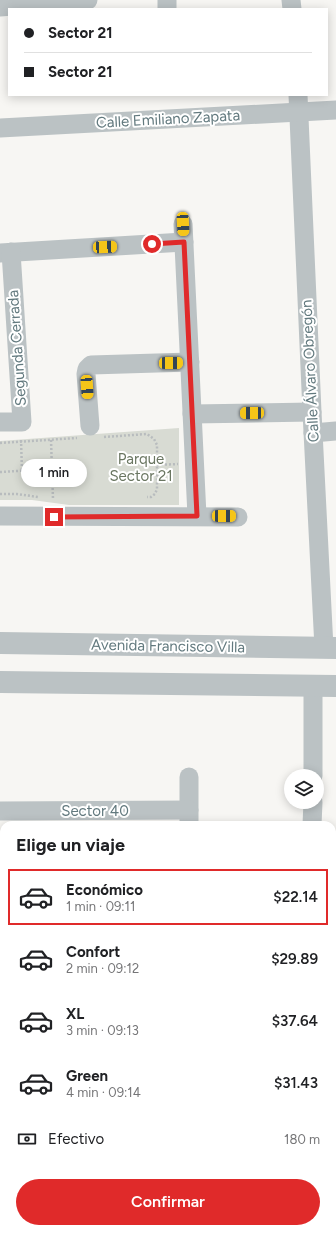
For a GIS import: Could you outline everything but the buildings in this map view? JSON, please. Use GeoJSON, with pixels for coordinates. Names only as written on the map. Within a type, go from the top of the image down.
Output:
{"type":"FeatureCollection","features":[{"type":"Feature","properties":{"kind":"street"},"geometry":{"type":"LineString","coordinates":[[0,7],[88,0]]}},
{"type":"Feature","properties":{"kind":"street","name":"Calle Emiliano Zapata"},"geometry":{"type":"LineString","coordinates":[[0,128],[298,104],[336,110]]}},
{"type":"Feature","properties":{"kind":"street","name":"Calle Álvaro Obregón"},"geometry":{"type":"LineString","coordinates":[[298,104],[313,433],[330,648]]}},
{"type":"Feature","properties":{"kind":"street"},"geometry":{"type":"LineString","coordinates":[[5,252],[183,233],[197,516]]}},
{"type":"Feature","properties":{"kind":"street","name":"Segunda Cerrada"},"geometry":{"type":"LineString","coordinates":[[0,422],[22,422],[5,252]]}},
{"type":"Feature","properties":{"kind":"street"},"geometry":{"type":"LineString","coordinates":[[90,433],[86,374],[87,369],[91,365],[190,362]]}},
{"type":"Feature","properties":{"kind":"street"},"geometry":{"type":"LineString","coordinates":[[192,414],[312,412]]}},
{"type":"Feature","properties":{"kind":"street"},"geometry":{"type":"LineString","coordinates":[[313,433],[336,431]]}},
{"type":"Feature","properties":{"kind":"street"},"geometry":{"type":"LineString","coordinates":[[0,516],[56,505],[197,516],[238,516]]}},
{"type":"Feature","properties":{"kind":"street","name":"Avenida Francisco Villa"},"geometry":{"type":"LineString","coordinates":[[0,643],[330,648]]}},
{"type":"Feature","properties":{"kind":"street"},"geometry":{"type":"LineString","coordinates":[[0,682],[336,686]]}},
{"type":"Feature","properties":{"kind":"street"},"geometry":{"type":"LineString","coordinates":[[313,686],[313,769]]}},
{"type":"Feature","properties":{"kind":"street","name":"Sector 40"},"geometry":{"type":"LineString","coordinates":[[11,816],[189,818],[189,777]]}},
{"type":"Feature","properties":{"kind":"street"},"geometry":{"type":"LineString","coordinates":[[312,821],[313,809]]}},
{"type":"Feature","properties":{"kind":"path"},"geometry":{"type":"LineString","coordinates":[[22,422],[22,471]]}},
{"type":"Feature","properties":{"kind":"path"},"geometry":{"type":"LineString","coordinates":[[0,443],[51,440],[90,433],[147,434],[154,439],[157,445],[157,489],[156,494],[151,497],[144,497]]}},
{"type":"Feature","properties":{"kind":"path"},"geometry":{"type":"LineString","coordinates":[[0,494],[30,495],[56,505],[52,469],[51,440]]}},
{"type":"Feature","properties":{"kind":"path"},"geometry":{"type":"LineString","coordinates":[[0,472],[52,469]]}},
{"type":"Feature","properties":{"kind":"green space","name":"Parque Sector 21"},"geometry":{"type":"Polygon","coordinates":[[[179,428],[179,505],[69,505],[32,500],[0,500],[0,441],[179,428]]]}},
{"type":"Feature","properties":{"kind":"route"},"geometry":{"type":"LineString","coordinates":[[54,517],[197,516],[184,242],[152,244]]}}]}
